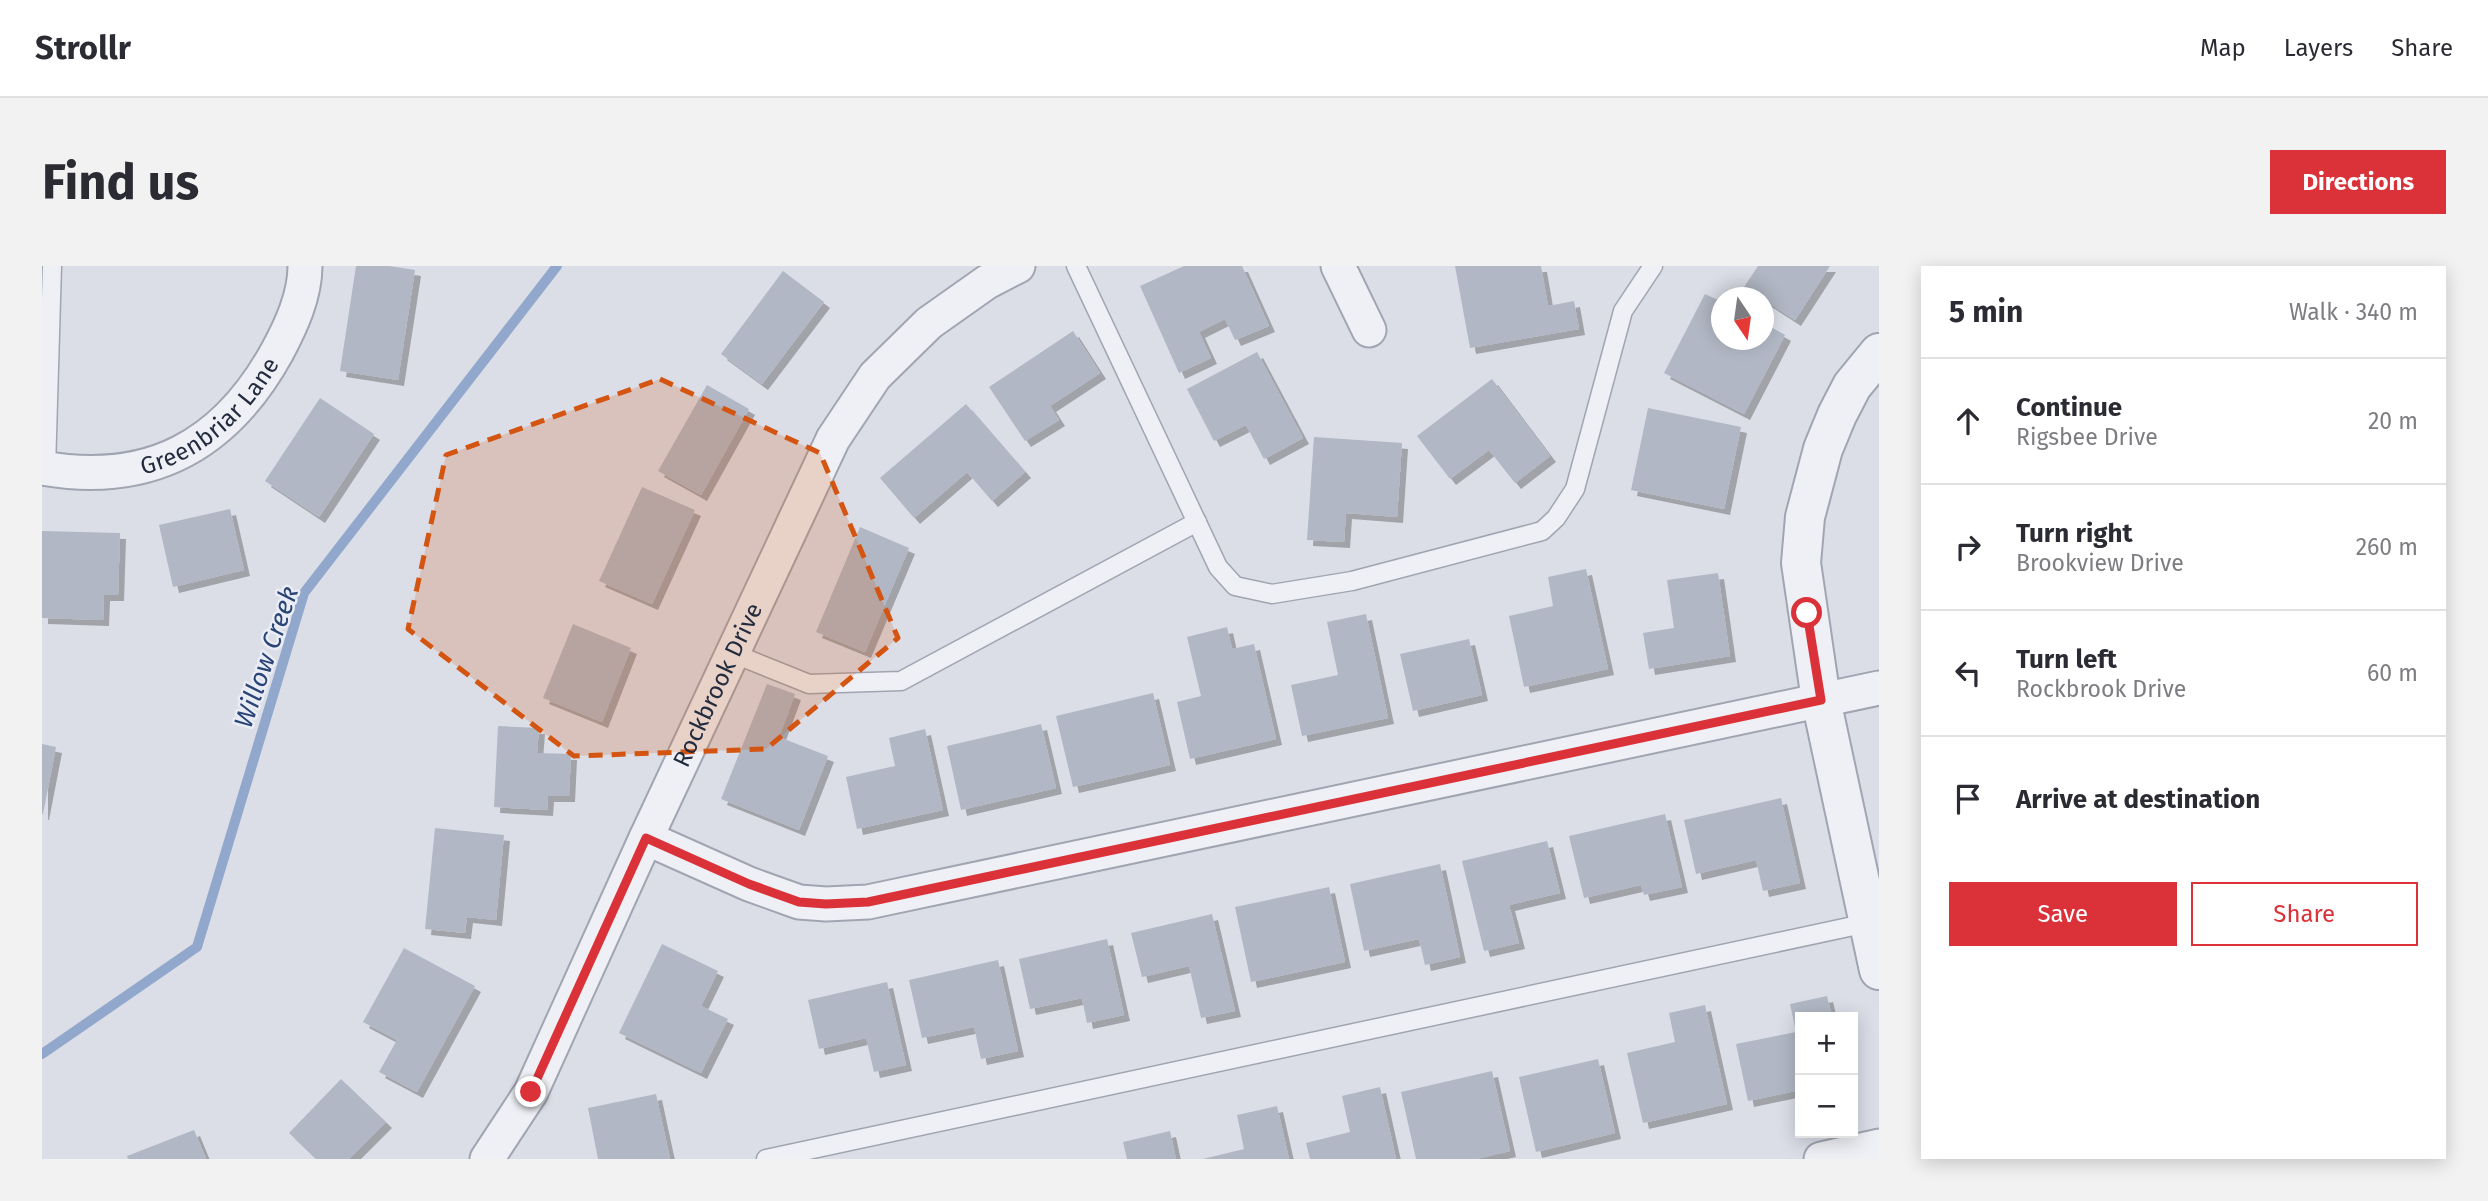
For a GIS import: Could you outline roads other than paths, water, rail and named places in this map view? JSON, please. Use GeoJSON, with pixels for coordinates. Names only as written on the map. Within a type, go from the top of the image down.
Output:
{"type":"FeatureCollection","features":[{"type":"Feature","properties":{"kind":"street","name":"Greenbriar Lane"},"geometry":{"type":"LineString","coordinates":[[44,468],[69,473],[111,472],[154,465],[194,446],[222,426],[260,383],[293,321],[305,266]]}},
{"type":"Feature","properties":{"kind":"street","name":"Rockbrook Drive"},"geometry":{"type":"LineString","coordinates":[[487,1159],[531,1092],[646,838],[833,439],[875,376],[929,323],[988,282],[1018,266]]}},
{"type":"Feature","properties":{"kind":"street"},"geometry":{"type":"LineString","coordinates":[[1338,266],[1369,330]]}},
{"type":"Feature","properties":{"kind":"street"},"geometry":{"type":"LineString","coordinates":[[1879,353],[1852,386],[1823,449],[1805,517],[1801,563],[1821,700],[1874,922],[1879,970]]}},
{"type":"Feature","properties":{"kind":"street"},"geometry":{"type":"LineString","coordinates":[[646,838],[749,884],[799,902],[868,902],[1879,688]]}},
{"type":"Feature","properties":{"kind":"street"},"geometry":{"type":"LineString","coordinates":[[1821,1159],[1879,1146]]}},
{"type":"Feature","properties":{"kind":"lane"},"geometry":{"type":"LineString","coordinates":[[44,468],[52,266]]}},
{"type":"Feature","properties":{"kind":"lane"},"geometry":{"type":"LineString","coordinates":[[1076,266],[1218,567],[1235,586],[1272,594],[1352,582],[1542,531],[1556,519],[1575,489],[1623,312],[1653,266]]}},
{"type":"Feature","properties":{"kind":"lane"},"geometry":{"type":"LineString","coordinates":[[732,653],[809,684],[901,681],[1197,522]]}},
{"type":"Feature","properties":{"kind":"lane"},"geometry":{"type":"LineString","coordinates":[[766,1159],[1874,922]]}},
{"type":"Feature","properties":{"kind":"waterway","name":"Willow Creek"},"geometry":{"type":"LineString","coordinates":[[42,1054],[197,947],[304,593],[557,266]]}}]}
